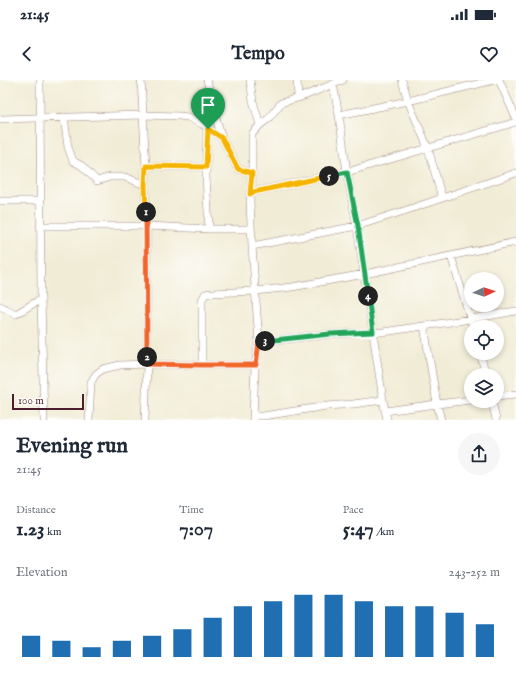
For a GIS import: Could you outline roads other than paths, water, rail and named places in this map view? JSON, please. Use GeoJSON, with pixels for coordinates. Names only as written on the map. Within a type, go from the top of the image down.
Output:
{"type":"FeatureCollection","features":[{"type":"Feature","properties":{"kind":"street"},"geometry":{"type":"LineString","coordinates":[[40,80],[40,226],[44,420]]}},
{"type":"Feature","properties":{"kind":"street"},"geometry":{"type":"LineString","coordinates":[[141,80],[146,166],[145,185],[147,226],[147,364],[145,420]]}},
{"type":"Feature","properties":{"kind":"street"},"geometry":{"type":"LineString","coordinates":[[207,80],[222,138],[238,169],[252,173]]}},
{"type":"Feature","properties":{"kind":"street"},"geometry":{"type":"LineString","coordinates":[[250,80],[252,101],[260,125]]}},
{"type":"Feature","properties":{"kind":"street"},"geometry":{"type":"LineString","coordinates":[[297,80],[298,98]]}},
{"type":"Feature","properties":{"kind":"street"},"geometry":{"type":"LineString","coordinates":[[343,80],[298,98],[281,103],[252,134],[252,173],[250,194],[251,230],[259,342],[253,418],[326,406],[383,400]]}},
{"type":"Feature","properties":{"kind":"street"},"geometry":{"type":"LineString","coordinates":[[402,80],[408,101],[428,148],[442,198]]}},
{"type":"Feature","properties":{"kind":"street"},"geometry":{"type":"LineString","coordinates":[[339,115],[408,101],[494,80]]}},
{"type":"Feature","properties":{"kind":"street"},"geometry":{"type":"LineString","coordinates":[[499,80],[516,118]]}},
{"type":"Feature","properties":{"kind":"street"},"geometry":{"type":"LineString","coordinates":[[333,84],[347,172],[358,226],[387,420]]}},
{"type":"Feature","properties":{"kind":"street"},"geometry":{"type":"LineString","coordinates":[[0,119],[143,115],[179,116],[188,117],[202,124],[222,138]]}},
{"type":"Feature","properties":{"kind":"street"},"geometry":{"type":"LineString","coordinates":[[64,117],[68,147],[73,161],[82,166],[97,181],[110,177],[125,177],[145,185]]}},
{"type":"Feature","properties":{"kind":"street"},"geometry":{"type":"LineString","coordinates":[[250,194],[347,172],[516,122]]}},
{"type":"Feature","properties":{"kind":"street"},"geometry":{"type":"LineString","coordinates":[[208,129],[206,167],[208,229]]}},
{"type":"Feature","properties":{"kind":"street"},"geometry":{"type":"LineString","coordinates":[[146,166],[206,167]]}},
{"type":"Feature","properties":{"kind":"street"},"geometry":{"type":"LineString","coordinates":[[252,246],[358,226],[516,173]]}},
{"type":"Feature","properties":{"kind":"street"},"geometry":{"type":"LineString","coordinates":[[0,201],[40,201]]}},
{"type":"Feature","properties":{"kind":"street"},"geometry":{"type":"LineString","coordinates":[[40,226],[147,226],[251,230]]}},
{"type":"Feature","properties":{"kind":"street"},"geometry":{"type":"LineString","coordinates":[[202,365],[202,300],[205,294],[292,287],[365,274],[516,242]]}},
{"type":"Feature","properties":{"kind":"street"},"geometry":{"type":"LineString","coordinates":[[451,256],[471,319]]}},
{"type":"Feature","properties":{"kind":"street"},"geometry":{"type":"LineString","coordinates":[[0,306],[16,314],[41,299]]}},
{"type":"Feature","properties":{"kind":"street"},"geometry":{"type":"LineString","coordinates":[[259,342],[330,334],[383,332],[516,311]]}},
{"type":"Feature","properties":{"kind":"street"},"geometry":{"type":"LineString","coordinates":[[424,326],[441,420]]}},
{"type":"Feature","properties":{"kind":"street"},"geometry":{"type":"LineString","coordinates":[[89,420],[91,382],[96,374],[103,369],[120,365],[147,364],[256,365]]}},
{"type":"Feature","properties":{"kind":"street"},"geometry":{"type":"LineString","coordinates":[[504,395],[516,394]]}},
{"type":"Feature","properties":{"kind":"street"},"geometry":{"type":"LineString","coordinates":[[385,411],[464,401]]}},
{"type":"Feature","properties":{"kind":"street"},"geometry":{"type":"LineString","coordinates":[[493,408],[496,420]]}}]}
